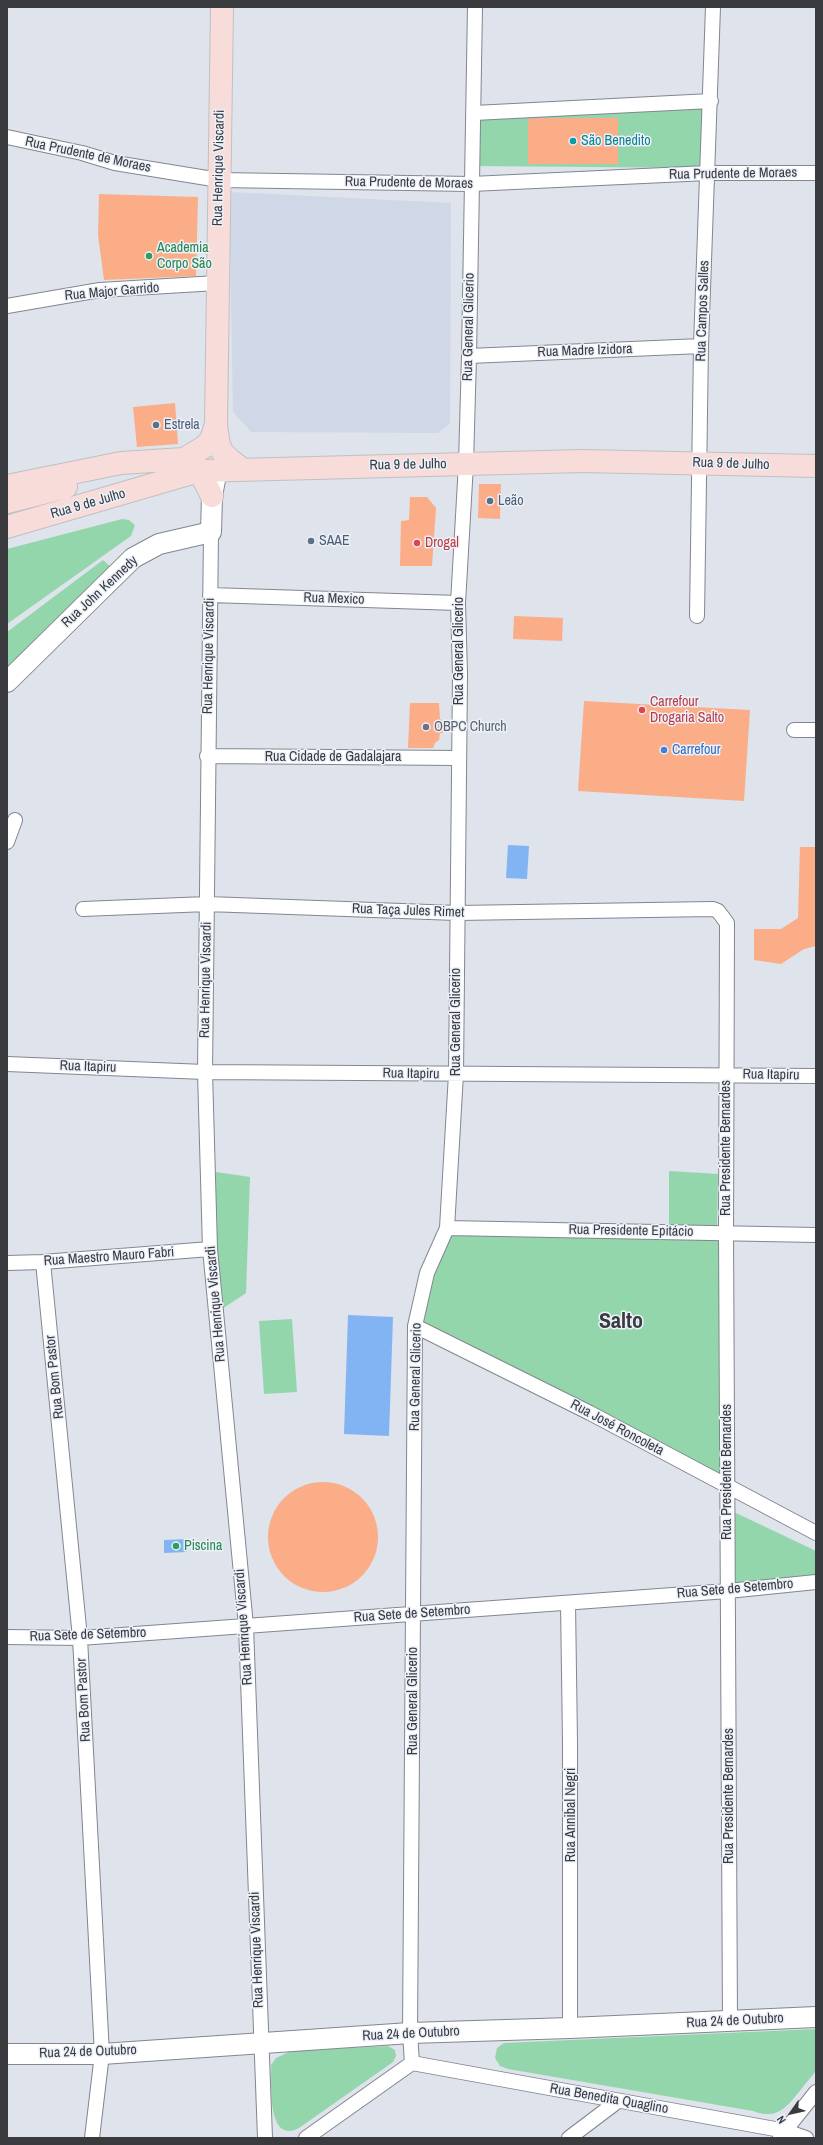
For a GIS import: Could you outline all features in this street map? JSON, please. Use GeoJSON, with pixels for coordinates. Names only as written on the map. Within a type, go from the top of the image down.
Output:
{"type":"FeatureCollection","features":[{"type":"Feature","properties":{"kind":"main road","name":"Rua Henrique Viscardi"},"geometry":{"type":"LineString","coordinates":[[216,424],[222,7]]}},
{"type":"Feature","properties":{"kind":"main road","name":"Rua 9 de Julho"},"geometry":{"type":"LineString","coordinates":[[7,527],[192,465],[204,447],[211,440],[216,424]]}},
{"type":"Feature","properties":{"kind":"main road"},"geometry":{"type":"LineString","coordinates":[[216,424],[219,449],[232,470]]}},
{"type":"Feature","properties":{"kind":"main road","name":"Rua 9 de Julho"},"geometry":{"type":"LineString","coordinates":[[7,486],[94,467],[121,463],[192,465],[232,470],[582,461],[816,466]]}},
{"type":"Feature","properties":{"kind":"main road"},"geometry":{"type":"LineString","coordinates":[[192,465],[212,496]]}},
{"type":"Feature","properties":{"kind":"main road"},"geometry":{"type":"LineString","coordinates":[[7,502],[65,488],[94,467]]}},
{"type":"Feature","properties":{"kind":"street","name":"Rua General Glicerio"},"geometry":{"type":"LineString","coordinates":[[412,2062],[410,2033],[415,1326],[427,1273],[447,1228],[456,1074],[460,675],[458,603],[466,464],[475,7]]}},
{"type":"Feature","properties":{"kind":"street","name":"Rua Campos Salles"},"geometry":{"type":"LineString","coordinates":[[697,616],[701,346],[711,101],[713,7]]}},
{"type":"Feature","properties":{"kind":"street"},"geometry":{"type":"LineString","coordinates":[[474,113],[711,101]]}},
{"type":"Feature","properties":{"kind":"street","name":"Rua Prudente de Moraes"},"geometry":{"type":"LineString","coordinates":[[7,137],[82,153],[115,163],[219,180],[471,184],[708,173],[816,173]]}},
{"type":"Feature","properties":{"kind":"street","name":"Rua Major Garrido"},"geometry":{"type":"LineString","coordinates":[[7,306],[100,290],[217,283]]}},
{"type":"Feature","properties":{"kind":"street","name":"Rua Madre Izidora"},"geometry":{"type":"LineString","coordinates":[[469,356],[701,346]]}},
{"type":"Feature","properties":{"kind":"street","name":"Rua Henrique Viscardi"},"geometry":{"type":"LineString","coordinates":[[232,470],[215,480],[212,496],[205,1072],[210,1249],[246,1626],[265,2138]]}},
{"type":"Feature","properties":{"kind":"street","name":"Rua John Kennedy"},"geometry":{"type":"LineString","coordinates":[[7,682],[133,558],[159,544],[211,532]]}},
{"type":"Feature","properties":{"kind":"street","name":"Rua Mexico"},"geometry":{"type":"LineString","coordinates":[[210,595],[458,603]]}},
{"type":"Feature","properties":{"kind":"street"},"geometry":{"type":"LineString","coordinates":[[794,730],[816,730]]}},
{"type":"Feature","properties":{"kind":"street","name":"Rua Cidade de Gadalajara"},"geometry":{"type":"LineString","coordinates":[[208,756],[458,758]]}},
{"type":"Feature","properties":{"kind":"street"},"geometry":{"type":"LineString","coordinates":[[7,842],[15,820]]}},
{"type":"Feature","properties":{"kind":"street","name":"Rua Taça Jules Rimet"},"geometry":{"type":"LineString","coordinates":[[83,909],[207,904],[457,914],[713,908],[718,911],[727,923]]}},
{"type":"Feature","properties":{"kind":"street","name":"Rua Presidente Bernardes"},"geometry":{"type":"LineString","coordinates":[[727,923],[726,1233],[730,2022]]}},
{"type":"Feature","properties":{"kind":"street","name":"Rua Itapiru"},"geometry":{"type":"LineString","coordinates":[[7,1064],[205,1072],[726,1074],[816,1076]]}},
{"type":"Feature","properties":{"kind":"street","name":"Rua Presidente Epitácio"},"geometry":{"type":"LineString","coordinates":[[447,1228],[816,1236]]}},
{"type":"Feature","properties":{"kind":"street","name":"Rua Maestro Mauro Fabri"},"geometry":{"type":"LineString","coordinates":[[7,1263],[43,1262],[210,1249]]}},
{"type":"Feature","properties":{"kind":"street","name":"Rua Bom Pastor"},"geometry":{"type":"LineString","coordinates":[[43,1262],[80,1638],[102,2054],[92,2138]]}},
{"type":"Feature","properties":{"kind":"street","name":"Rua José Roncoleta"},"geometry":{"type":"LineString","coordinates":[[415,1326],[590,1413],[816,1533]]}},
{"type":"Feature","properties":{"kind":"street","name":"Rua Sete de Setembro"},"geometry":{"type":"LineString","coordinates":[[7,1637],[80,1638],[728,1591],[816,1582]]}},
{"type":"Feature","properties":{"kind":"street","name":"Rua Annibal Negri"},"geometry":{"type":"LineString","coordinates":[[568,1602],[570,1742],[570,2028]]}},
{"type":"Feature","properties":{"kind":"street","name":"Rua 24 de Outubro"},"geometry":{"type":"LineString","coordinates":[[7,2054],[102,2054],[410,2033],[730,2022],[816,2017]]}},
{"type":"Feature","properties":{"kind":"street"},"geometry":{"type":"LineString","coordinates":[[306,2138],[412,2062]]}},
{"type":"Feature","properties":{"kind":"street","name":"Rua Benedita Quaglino"},"geometry":{"type":"LineString","coordinates":[[412,2062],[806,2138]]}},
{"type":"Feature","properties":{"kind":"street"},"geometry":{"type":"LineString","coordinates":[[783,2134],[816,2092]]}},
{"type":"Feature","properties":{"kind":"street"},"geometry":{"type":"LineString","coordinates":[[569,2138],[618,2101]]}},
{"type":"Feature","properties":{"kind":"shaded area"},"geometry":{"type":"Polygon","coordinates":[[[229,192],[451,203],[450,423],[438,433],[251,432],[233,412],[229,192]]]}},
{"type":"Feature","properties":{"kind":"green space"},"geometry":{"type":"Polygon","coordinates":[[[704,108],[703,168],[474,166],[474,113],[704,108]]]}},
{"type":"Feature","properties":{"kind":"green space"},"geometry":{"type":"Polygon","coordinates":[[[122,519],[129,520],[135,525],[131,536],[7,624],[7,549],[122,519]]]}},
{"type":"Feature","properties":{"kind":"green space"},"geometry":{"type":"Polygon","coordinates":[[[103,560],[111,567],[7,671],[7,632],[103,560]]]}},
{"type":"Feature","properties":{"kind":"green space"},"geometry":{"type":"Polygon","coordinates":[[[669,1171],[718,1174],[717,1227],[669,1226],[669,1171]]]}},
{"type":"Feature","properties":{"kind":"green space"},"geometry":{"type":"Polygon","coordinates":[[[216,1172],[250,1177],[246,1293],[222,1309],[215,1238],[216,1172]]]}},
{"type":"Feature","properties":{"kind":"green space"},"geometry":{"type":"Polygon","coordinates":[[[448,1229],[723,1235],[726,1482],[417,1322],[448,1229]]]}},
{"type":"Feature","properties":{"kind":"green space"},"geometry":{"type":"Polygon","coordinates":[[[292,1319],[297,1392],[264,1394],[259,1321],[292,1319]]]}},
{"type":"Feature","properties":{"kind":"green space"},"geometry":{"type":"Polygon","coordinates":[[[734,1512],[816,1551],[816,1577],[734,1585],[734,1512]]]}},
{"type":"Feature","properties":{"kind":"green space"},"geometry":{"type":"Polygon","coordinates":[[[816,2029],[817,2066],[815,2072],[793,2100],[782,2110],[770,2114],[762,2114],[753,2111],[508,2069],[500,2066],[495,2058],[497,2048],[504,2043],[816,2029]]]}},
{"type":"Feature","properties":{"kind":"green space"},"geometry":{"type":"Polygon","coordinates":[[[388,2046],[395,2050],[396,2056],[393,2062],[299,2128],[288,2131],[281,2128],[276,2120],[272,2097],[271,2065],[276,2058],[291,2051],[388,2046]]]}},
{"type":"Feature","properties":{"kind":"water"},"geometry":{"type":"Polygon","coordinates":[[[508,845],[529,846],[527,879],[506,878],[508,845]]]}},
{"type":"Feature","properties":{"kind":"water"},"geometry":{"type":"Polygon","coordinates":[[[348,1315],[393,1317],[389,1436],[344,1434],[348,1315]]]}},
{"type":"Feature","properties":{"kind":"water","name":"Piscina"},"geometry":{"type":"Polygon","coordinates":[[[189,1539],[187,1552],[164,1553],[164,1540],[189,1539]]]}},
{"type":"Feature","properties":{"kind":"building","name":"São Benedito"},"geometry":{"type":"Polygon","coordinates":[[[618,118],[618,164],[528,164],[528,119],[618,118]]]}},
{"type":"Feature","properties":{"kind":"building","name":"Academia Corpo São"},"geometry":{"type":"Polygon","coordinates":[[[99,194],[198,197],[196,276],[104,280],[98,235],[99,194]]]}},
{"type":"Feature","properties":{"kind":"building","name":"Estrela"},"geometry":{"type":"Polygon","coordinates":[[[175,403],[178,444],[137,447],[133,407],[175,403]]]}},
{"type":"Feature","properties":{"kind":"building","name":"Leão"},"geometry":{"type":"Polygon","coordinates":[[[479,484],[501,484],[500,519],[478,518],[479,484]]]}},
{"type":"Feature","properties":{"kind":"building","name":"Drogal"},"geometry":{"type":"Polygon","coordinates":[[[410,497],[427,497],[436,508],[432,566],[400,566],[401,521],[409,520],[410,497]]]}},
{"type":"Feature","properties":{"kind":"building"},"geometry":{"type":"Polygon","coordinates":[[[514,616],[563,618],[562,641],[513,639],[514,616]]]}},
{"type":"Feature","properties":{"kind":"building","name":"Carrefour"},"geometry":{"type":"Polygon","coordinates":[[[584,701],[750,710],[744,801],[578,791],[584,701]]]}},
{"type":"Feature","properties":{"kind":"building","name":"OBPC Church"},"geometry":{"type":"Polygon","coordinates":[[[410,703],[439,703],[440,719],[443,721],[443,733],[440,733],[439,740],[435,743],[433,748],[408,748],[410,703]]]}},
{"type":"Feature","properties":{"kind":"building"},"geometry":{"type":"Polygon","coordinates":[[[800,847],[816,847],[816,946],[804,949],[781,964],[754,960],[754,929],[781,929],[798,918],[800,847]]]}},
{"type":"Feature","properties":{"kind":"building"},"geometry":{"type":"Polygon","coordinates":[[[323,1482],[344,1486],[354,1491],[362,1498],[369,1506],[374,1516],[378,1537],[374,1558],[369,1568],[362,1576],[354,1583],[344,1588],[323,1592],[302,1588],[292,1583],[284,1576],[277,1568],[272,1558],[268,1537],[272,1516],[277,1506],[284,1498],[292,1491],[302,1486],[323,1482]]]}},
{"type":"Feature","properties":{"kind":"place","name":"São Benedito"},"geometry":{"type":"Point","coordinates":[573,141]}},
{"type":"Feature","properties":{"kind":"place","name":"Academia Corpo São"},"geometry":{"type":"Point","coordinates":[149,256]}},
{"type":"Feature","properties":{"kind":"place","name":"Estrela"},"geometry":{"type":"Point","coordinates":[156,425]}},
{"type":"Feature","properties":{"kind":"place","name":"Leão"},"geometry":{"type":"Point","coordinates":[490,501]}},
{"type":"Feature","properties":{"kind":"place","name":"SAAE"},"geometry":{"type":"Point","coordinates":[311,541]}},
{"type":"Feature","properties":{"kind":"place","name":"Drogal"},"geometry":{"type":"Point","coordinates":[417,543]}},
{"type":"Feature","properties":{"kind":"place","name":"Carrefour Drogaria Salto"},"geometry":{"type":"Point","coordinates":[642,710]}},
{"type":"Feature","properties":{"kind":"place","name":"OBPC Church"},"geometry":{"type":"Point","coordinates":[426,727]}},
{"type":"Feature","properties":{"kind":"place","name":"Carrefour"},"geometry":{"type":"Point","coordinates":[664,750]}},
{"type":"Feature","properties":{"kind":"place","name":"Piscina"},"geometry":{"type":"Point","coordinates":[176,1546]}},
{"type":"Feature","properties":{"kind":"district","name":"Salto"},"geometry":{"type":"Point","coordinates":[621,1322]}}]}
